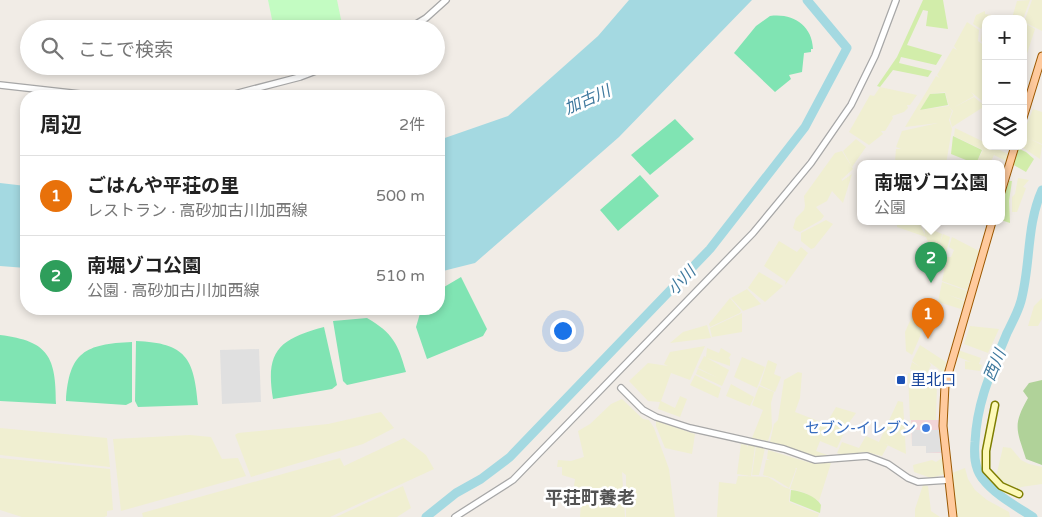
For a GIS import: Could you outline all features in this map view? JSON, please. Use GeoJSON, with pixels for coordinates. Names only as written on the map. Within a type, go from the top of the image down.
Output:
{"type":"FeatureCollection","features":[{"type":"Feature","properties":{"kind":"main road"},"geometry":{"type":"LineString","coordinates":[[1027,105],[1042,56]]}},
{"type":"Feature","properties":{"kind":"main road"},"geometry":{"type":"LineString","coordinates":[[1005,178],[1013,150]]}},
{"type":"Feature","properties":{"kind":"main road"},"geometry":{"type":"LineString","coordinates":[[953,517],[943,426],[946,385],[991,225]]}},
{"type":"Feature","properties":{"kind":"main road"},"geometry":{"type":"LineString","coordinates":[[995,405],[986,451],[986,470],[1002,486],[1019,494]]}},
{"type":"Feature","properties":{"kind":"street"},"geometry":{"type":"LineString","coordinates":[[423,20],[446,0]]}},
{"type":"Feature","properties":{"kind":"street"},"geometry":{"type":"LineString","coordinates":[[454,517],[513,480],[753,233],[811,163],[851,104],[875,56],[896,0]]}},
{"type":"Feature","properties":{"kind":"street"},"geometry":{"type":"LineString","coordinates":[[250,90],[305,75]]}},
{"type":"Feature","properties":{"kind":"street"},"geometry":{"type":"LineString","coordinates":[[0,84],[49,90]]}},
{"type":"Feature","properties":{"kind":"street"},"geometry":{"type":"LineString","coordinates":[[621,388],[643,410],[656,417],[690,428],[784,449],[815,460],[867,456],[875,458],[918,482],[949,480]]}},
{"type":"Feature","properties":{"kind":"shaded area"},"geometry":{"type":"Polygon","coordinates":[[[259,349],[261,402],[222,404],[220,350],[259,349]]]}},
{"type":"Feature","properties":{"kind":"shaded area"},"geometry":{"type":"Polygon","coordinates":[[[911,420],[939,420],[943,453],[926,453],[926,446],[912,446],[911,420]]]}},
{"type":"Feature","properties":{"kind":"shaded area"},"geometry":{"type":"Polygon","coordinates":[[[912,430],[939,430],[942,452],[926,453],[926,446],[912,446],[912,430]]]}},
{"type":"Feature","properties":{"kind":"green space"},"geometry":{"type":"Polygon","coordinates":[[[268,0],[337,0],[341,20],[272,20],[268,0]]]}},
{"type":"Feature","properties":{"kind":"green space"},"geometry":{"type":"Polygon","coordinates":[[[923,0],[943,0],[948,29],[926,26],[928,11],[923,10],[907,45],[942,55],[936,65],[901,57],[899,63],[932,71],[928,77],[893,70],[880,87],[877,86],[897,57],[923,0]]]}},
{"type":"Feature","properties":{"kind":"green space"},"geometry":{"type":"Polygon","coordinates":[[[1030,0],[1024,15],[1013,15],[1017,1],[1030,0]]]}},
{"type":"Feature","properties":{"kind":"green space"},"geometry":{"type":"Polygon","coordinates":[[[1032,0],[1042,0],[1042,31],[1027,24],[1027,15],[1032,0]]]}},
{"type":"Feature","properties":{"kind":"green space"},"geometry":{"type":"Polygon","coordinates":[[[985,11],[985,14],[992,15],[982,15],[981,29],[973,24],[976,15],[985,11]]]}},
{"type":"Feature","properties":{"kind":"green space"},"geometry":{"type":"Polygon","coordinates":[[[770,16],[786,17],[800,22],[809,33],[813,49],[811,49],[811,52],[804,53],[802,72],[789,75],[791,79],[775,92],[734,53],[756,26],[770,16]]]}},
{"type":"Feature","properties":{"kind":"green space"},"geometry":{"type":"Polygon","coordinates":[[[967,22],[979,30],[978,41],[982,44],[982,101],[971,92],[974,96],[953,108],[974,97],[982,104],[982,108],[952,127],[950,119],[953,111],[949,107],[952,111],[949,120],[952,129],[947,160],[895,160],[896,149],[901,149],[896,147],[902,131],[938,123],[905,127],[936,76],[940,78],[937,75],[953,48],[957,50],[954,46],[967,22]],[[945,92],[930,94],[920,110],[949,106],[945,92]]]}},
{"type":"Feature","properties":{"kind":"green space"},"geometry":{"type":"Polygon","coordinates":[[[1027,24],[1035,29],[1027,54],[1027,24]]]}},
{"type":"Feature","properties":{"kind":"green space"},"geometry":{"type":"Polygon","coordinates":[[[880,87],[917,95],[910,105],[907,105],[908,108],[904,112],[892,116],[893,118],[885,131],[881,131],[883,134],[869,145],[849,132],[870,95],[874,96],[880,87]]]}},
{"type":"Feature","properties":{"kind":"green space"},"geometry":{"type":"Polygon","coordinates":[[[945,93],[948,105],[920,110],[930,94],[945,93]]]}},
{"type":"Feature","properties":{"kind":"green space"},"geometry":{"type":"Polygon","coordinates":[[[1033,109],[1042,112],[1042,144],[1030,139],[1042,145],[1040,159],[1026,150],[1027,124],[1033,109]]]}},
{"type":"Feature","properties":{"kind":"green space"},"geometry":{"type":"Polygon","coordinates":[[[675,119],[694,139],[650,175],[631,155],[675,119]]]}},
{"type":"Feature","properties":{"kind":"green space"},"geometry":{"type":"Polygon","coordinates":[[[955,128],[982,141],[982,150],[954,136],[955,128]]]}},
{"type":"Feature","properties":{"kind":"green space"},"geometry":{"type":"Polygon","coordinates":[[[953,136],[982,150],[978,160],[966,160],[951,154],[953,136]]]}},
{"type":"Feature","properties":{"kind":"green space"},"geometry":{"type":"Polygon","coordinates":[[[856,139],[866,147],[852,167],[843,151],[856,139]]]}},
{"type":"Feature","properties":{"kind":"green space"},"geometry":{"type":"Polygon","coordinates":[[[983,150],[1000,150],[1008,154],[1006,161],[994,155],[992,160],[978,160],[983,150]]]}},
{"type":"Feature","properties":{"kind":"green space"},"geometry":{"type":"Polygon","coordinates":[[[1016,150],[1026,152],[1034,159],[1026,172],[1012,164],[1016,150]]]}},
{"type":"Feature","properties":{"kind":"green space"},"geometry":{"type":"Polygon","coordinates":[[[842,151],[853,169],[842,179],[841,176],[842,181],[852,174],[843,203],[832,191],[827,201],[816,207],[824,216],[821,220],[800,232],[795,230],[793,228],[796,218],[804,210],[804,196],[835,153],[842,151]]]}},
{"type":"Feature","properties":{"kind":"green space"},"geometry":{"type":"Polygon","coordinates":[[[640,175],[659,196],[618,231],[600,210],[640,175]]]}},
{"type":"Feature","properties":{"kind":"green space"},"geometry":{"type":"Polygon","coordinates":[[[1018,178],[1029,180],[1023,187],[1026,188],[1017,212],[1012,212],[1012,197],[1015,194],[1018,178]]]}},
{"type":"Feature","properties":{"kind":"green space"},"geometry":{"type":"Polygon","coordinates":[[[1009,181],[1012,181],[1009,201],[1010,223],[1005,221],[1005,194],[1009,181]]]}},
{"type":"Feature","properties":{"kind":"green space"},"geometry":{"type":"Polygon","coordinates":[[[826,220],[833,224],[814,248],[811,249],[801,241],[801,233],[826,220]]]}},
{"type":"Feature","properties":{"kind":"green space"},"geometry":{"type":"Polygon","coordinates":[[[897,225],[920,225],[925,235],[924,226],[942,234],[940,244],[943,234],[950,237],[941,273],[926,237],[897,227],[897,225]]]}},
{"type":"Feature","properties":{"kind":"green space"},"geometry":{"type":"Polygon","coordinates":[[[952,237],[979,251],[974,266],[971,268],[973,270],[967,290],[942,281],[947,257],[951,257],[954,250],[949,247],[952,237]]]}},
{"type":"Feature","properties":{"kind":"green space"},"geometry":{"type":"Polygon","coordinates":[[[779,241],[797,252],[801,247],[808,253],[785,285],[786,281],[764,266],[779,241]]]}},
{"type":"Feature","properties":{"kind":"green space"},"geometry":{"type":"Polygon","coordinates":[[[759,272],[783,286],[765,302],[748,288],[759,272]]]}},
{"type":"Feature","properties":{"kind":"green space"},"geometry":{"type":"Polygon","coordinates":[[[461,277],[487,329],[483,336],[427,359],[416,327],[420,315],[445,315],[445,286],[461,277]]]}},
{"type":"Feature","properties":{"kind":"green space"},"geometry":{"type":"Polygon","coordinates":[[[942,282],[967,291],[964,300],[948,295],[964,301],[961,309],[938,302],[942,282]]]}},
{"type":"Feature","properties":{"kind":"green space"},"geometry":{"type":"Polygon","coordinates":[[[747,289],[761,304],[743,311],[731,298],[747,289]]]}},
{"type":"Feature","properties":{"kind":"green space"},"geometry":{"type":"Polygon","coordinates":[[[730,298],[741,311],[740,313],[710,327],[709,324],[730,298]]]}},
{"type":"Feature","properties":{"kind":"green space"},"geometry":{"type":"Polygon","coordinates":[[[1042,298],[1042,319],[1038,326],[1028,326],[1034,306],[1042,298]]]}},
{"type":"Feature","properties":{"kind":"green space"},"geometry":{"type":"Polygon","coordinates":[[[918,303],[934,304],[912,355],[906,351],[905,332],[918,303]]]}},
{"type":"Feature","properties":{"kind":"green space"},"geometry":{"type":"Polygon","coordinates":[[[742,313],[742,332],[712,337],[710,328],[742,313]]]}},
{"type":"Feature","properties":{"kind":"green space"},"geometry":{"type":"Polygon","coordinates":[[[367,318],[389,334],[397,347],[406,372],[347,385],[343,381],[333,321],[367,318]]]}},
{"type":"Feature","properties":{"kind":"green space"},"geometry":{"type":"Polygon","coordinates":[[[707,325],[711,338],[670,343],[683,332],[707,325]]]}},
{"type":"Feature","properties":{"kind":"green space"},"geometry":{"type":"Polygon","coordinates":[[[970,326],[999,329],[988,353],[964,344],[970,326]]]}},
{"type":"Feature","properties":{"kind":"green space"},"geometry":{"type":"Polygon","coordinates":[[[324,327],[337,385],[332,389],[273,399],[271,369],[274,358],[279,350],[286,342],[324,327]]]}},
{"type":"Feature","properties":{"kind":"green space"},"geometry":{"type":"Polygon","coordinates":[[[0,335],[29,342],[39,347],[46,354],[54,374],[56,404],[0,401],[0,335]]]}},
{"type":"Feature","properties":{"kind":"green space"},"geometry":{"type":"Polygon","coordinates":[[[136,341],[166,345],[184,356],[194,375],[198,405],[138,407],[135,401],[136,341]]]}},
{"type":"Feature","properties":{"kind":"green space"},"geometry":{"type":"Polygon","coordinates":[[[132,342],[132,402],[126,405],[66,401],[71,371],[82,354],[102,345],[132,342]]]}},
{"type":"Feature","properties":{"kind":"green space"},"geometry":{"type":"Polygon","coordinates":[[[920,345],[946,362],[944,373],[929,362],[931,365],[926,376],[910,369],[912,362],[920,367],[912,361],[920,345]]]}},
{"type":"Feature","properties":{"kind":"green space"},"geometry":{"type":"Polygon","coordinates":[[[705,346],[690,380],[671,373],[661,401],[675,408],[680,396],[687,399],[680,417],[658,409],[660,402],[648,401],[629,381],[648,363],[668,366],[664,364],[670,352],[705,346]]]}},
{"type":"Feature","properties":{"kind":"green space"},"geometry":{"type":"Polygon","coordinates":[[[707,348],[719,353],[721,348],[731,354],[729,358],[727,357],[730,359],[730,366],[707,358],[729,370],[722,386],[696,374],[698,369],[718,378],[698,368],[704,356],[706,357],[707,348]]]}},
{"type":"Feature","properties":{"kind":"green space"},"geometry":{"type":"Polygon","coordinates":[[[958,350],[981,358],[979,364],[982,365],[980,371],[965,369],[965,361],[971,362],[956,356],[958,350]]]}},
{"type":"Feature","properties":{"kind":"green space"},"geometry":{"type":"Polygon","coordinates":[[[742,357],[765,367],[757,388],[734,377],[742,357]]]}},
{"type":"Feature","properties":{"kind":"green space"},"geometry":{"type":"Polygon","coordinates":[[[768,360],[777,364],[774,374],[781,377],[775,392],[760,385],[768,360]]]}},
{"type":"Feature","properties":{"kind":"green space"},"geometry":{"type":"Polygon","coordinates":[[[798,372],[802,373],[800,398],[795,412],[826,424],[836,407],[856,413],[848,424],[837,448],[820,441],[816,451],[830,456],[814,456],[770,442],[774,424],[778,420],[784,380],[798,372]]]}},
{"type":"Feature","properties":{"kind":"green space"},"geometry":{"type":"Polygon","coordinates":[[[908,373],[937,383],[936,420],[910,420],[908,373]]]}},
{"type":"Feature","properties":{"kind":"green space"},"geometry":{"type":"Polygon","coordinates":[[[695,375],[721,388],[718,398],[690,385],[695,375]]]}},
{"type":"Feature","properties":{"kind":"green space"},"geometry":{"type":"Polygon","coordinates":[[[1042,380],[1042,465],[1026,459],[1018,434],[1018,422],[1028,398],[1023,391],[1029,383],[1042,380]]]}},
{"type":"Feature","properties":{"kind":"green space"},"geometry":{"type":"Polygon","coordinates":[[[731,384],[754,397],[750,406],[726,396],[731,384]]]}},
{"type":"Feature","properties":{"kind":"green space"},"geometry":{"type":"Polygon","coordinates":[[[759,386],[774,392],[771,403],[772,428],[768,441],[752,438],[763,410],[752,405],[759,386]]]}},
{"type":"Feature","properties":{"kind":"green space"},"geometry":{"type":"Polygon","coordinates":[[[622,399],[643,419],[649,420],[654,428],[669,469],[675,517],[626,517],[626,475],[622,472],[625,517],[580,517],[581,503],[574,486],[575,479],[562,475],[562,467],[557,467],[558,460],[571,461],[584,457],[578,431],[590,424],[611,404],[622,399]]]}},
{"type":"Feature","properties":{"kind":"green space"},"geometry":{"type":"Polygon","coordinates":[[[898,401],[903,402],[906,454],[888,445],[882,456],[866,452],[842,455],[837,453],[842,442],[859,448],[866,436],[879,442],[898,401]]]}},
{"type":"Feature","properties":{"kind":"green space"},"geometry":{"type":"Polygon","coordinates":[[[381,412],[394,428],[363,444],[251,477],[235,435],[238,433],[328,424],[381,412]]]}},
{"type":"Feature","properties":{"kind":"green space"},"geometry":{"type":"Polygon","coordinates":[[[656,421],[695,434],[692,454],[665,448],[656,426],[656,421]]]}},
{"type":"Feature","properties":{"kind":"green space"},"geometry":{"type":"Polygon","coordinates":[[[0,428],[107,438],[110,467],[0,455],[0,428]]]}},
{"type":"Feature","properties":{"kind":"green space"},"geometry":{"type":"Polygon","coordinates":[[[190,435],[211,437],[222,459],[238,458],[246,476],[121,511],[113,439],[190,435]]]}},
{"type":"Feature","properties":{"kind":"green space"},"geometry":{"type":"Polygon","coordinates":[[[404,438],[426,455],[434,469],[330,517],[143,517],[142,513],[340,458],[344,466],[404,438]]]}},
{"type":"Feature","properties":{"kind":"green space"},"geometry":{"type":"Polygon","coordinates":[[[741,444],[747,445],[747,448],[748,445],[755,446],[751,476],[737,474],[741,444]]]}},
{"type":"Feature","properties":{"kind":"green space"},"geometry":{"type":"Polygon","coordinates":[[[756,446],[765,448],[759,475],[752,475],[756,446]]]}},
{"type":"Feature","properties":{"kind":"green space"},"geometry":{"type":"Polygon","coordinates":[[[1003,447],[1011,448],[1021,460],[1042,467],[1042,484],[1021,487],[1018,490],[1000,483],[996,477],[1003,447]]]}},
{"type":"Feature","properties":{"kind":"green space"},"geometry":{"type":"Polygon","coordinates":[[[768,450],[811,463],[831,463],[819,501],[803,492],[790,489],[797,468],[795,468],[789,488],[773,478],[763,475],[766,460],[770,460],[767,459],[768,450]]]}},
{"type":"Feature","properties":{"kind":"green space"},"geometry":{"type":"Polygon","coordinates":[[[0,458],[110,469],[113,510],[107,511],[107,516],[104,517],[22,517],[0,510],[0,458]]]}},
{"type":"Feature","properties":{"kind":"green space"},"geometry":{"type":"Polygon","coordinates":[[[942,458],[945,474],[931,478],[914,472],[913,465],[932,460],[936,462],[942,458]]]}},
{"type":"Feature","properties":{"kind":"green space"},"geometry":{"type":"Polygon","coordinates":[[[965,468],[968,479],[975,490],[987,500],[1009,512],[1010,517],[957,517],[952,473],[965,468]]]}},
{"type":"Feature","properties":{"kind":"green space"},"geometry":{"type":"Polygon","coordinates":[[[738,476],[768,477],[790,489],[789,502],[819,514],[818,517],[717,517],[719,482],[736,484],[738,476]]]}},
{"type":"Feature","properties":{"kind":"green space"},"geometry":{"type":"Polygon","coordinates":[[[923,485],[928,486],[931,511],[940,517],[915,517],[915,509],[923,485]]]}},
{"type":"Feature","properties":{"kind":"green space"},"geometry":{"type":"Polygon","coordinates":[[[403,486],[411,508],[397,517],[336,517],[403,486]]]}},
{"type":"Feature","properties":{"kind":"green space"},"geometry":{"type":"Polygon","coordinates":[[[791,490],[804,493],[816,499],[821,505],[820,513],[790,501],[791,490]]]}},
{"type":"Feature","properties":{"kind":"water","name":"加古川"},"geometry":{"type":"Polygon","coordinates":[[[629,0],[752,0],[619,137],[475,263],[445,270],[445,138],[508,116],[598,36],[629,0]]]}},
{"type":"Feature","properties":{"kind":"water"},"geometry":{"type":"Polygon","coordinates":[[[0,183],[20,185],[20,268],[0,266],[0,183]]]}},
{"type":"Feature","properties":{"kind":"waterway","name":"小川"},"geometry":{"type":"LineString","coordinates":[[426,517],[456,493],[481,479],[510,457],[710,249],[805,127],[847,48],[807,0]]}},
{"type":"Feature","properties":{"kind":"waterway","name":"西川"},"geometry":{"type":"LineString","coordinates":[[1033,517],[1006,500],[987,484],[977,469],[975,451],[976,427],[982,399],[1021,301],[1033,217],[1042,190]]}},
{"type":"Feature","properties":{"kind":"place","name":"南堀ゾコ公園"},"geometry":{"type":"Point","coordinates":[931,283]}},
{"type":"Feature","properties":{"kind":"place","name":"ごはんや平荘の里"},"geometry":{"type":"Point","coordinates":[928,339]}},
{"type":"Feature","properties":{"kind":"place","name":"里北口"},"geometry":{"type":"Point","coordinates":[901,380]}},
{"type":"Feature","properties":{"kind":"place","name":"セブン-イレブン"},"geometry":{"type":"Point","coordinates":[926,428]}},
{"type":"Feature","properties":{"kind":"district","name":"平荘町養老"},"geometry":{"type":"Point","coordinates":[590,498]}}]}
